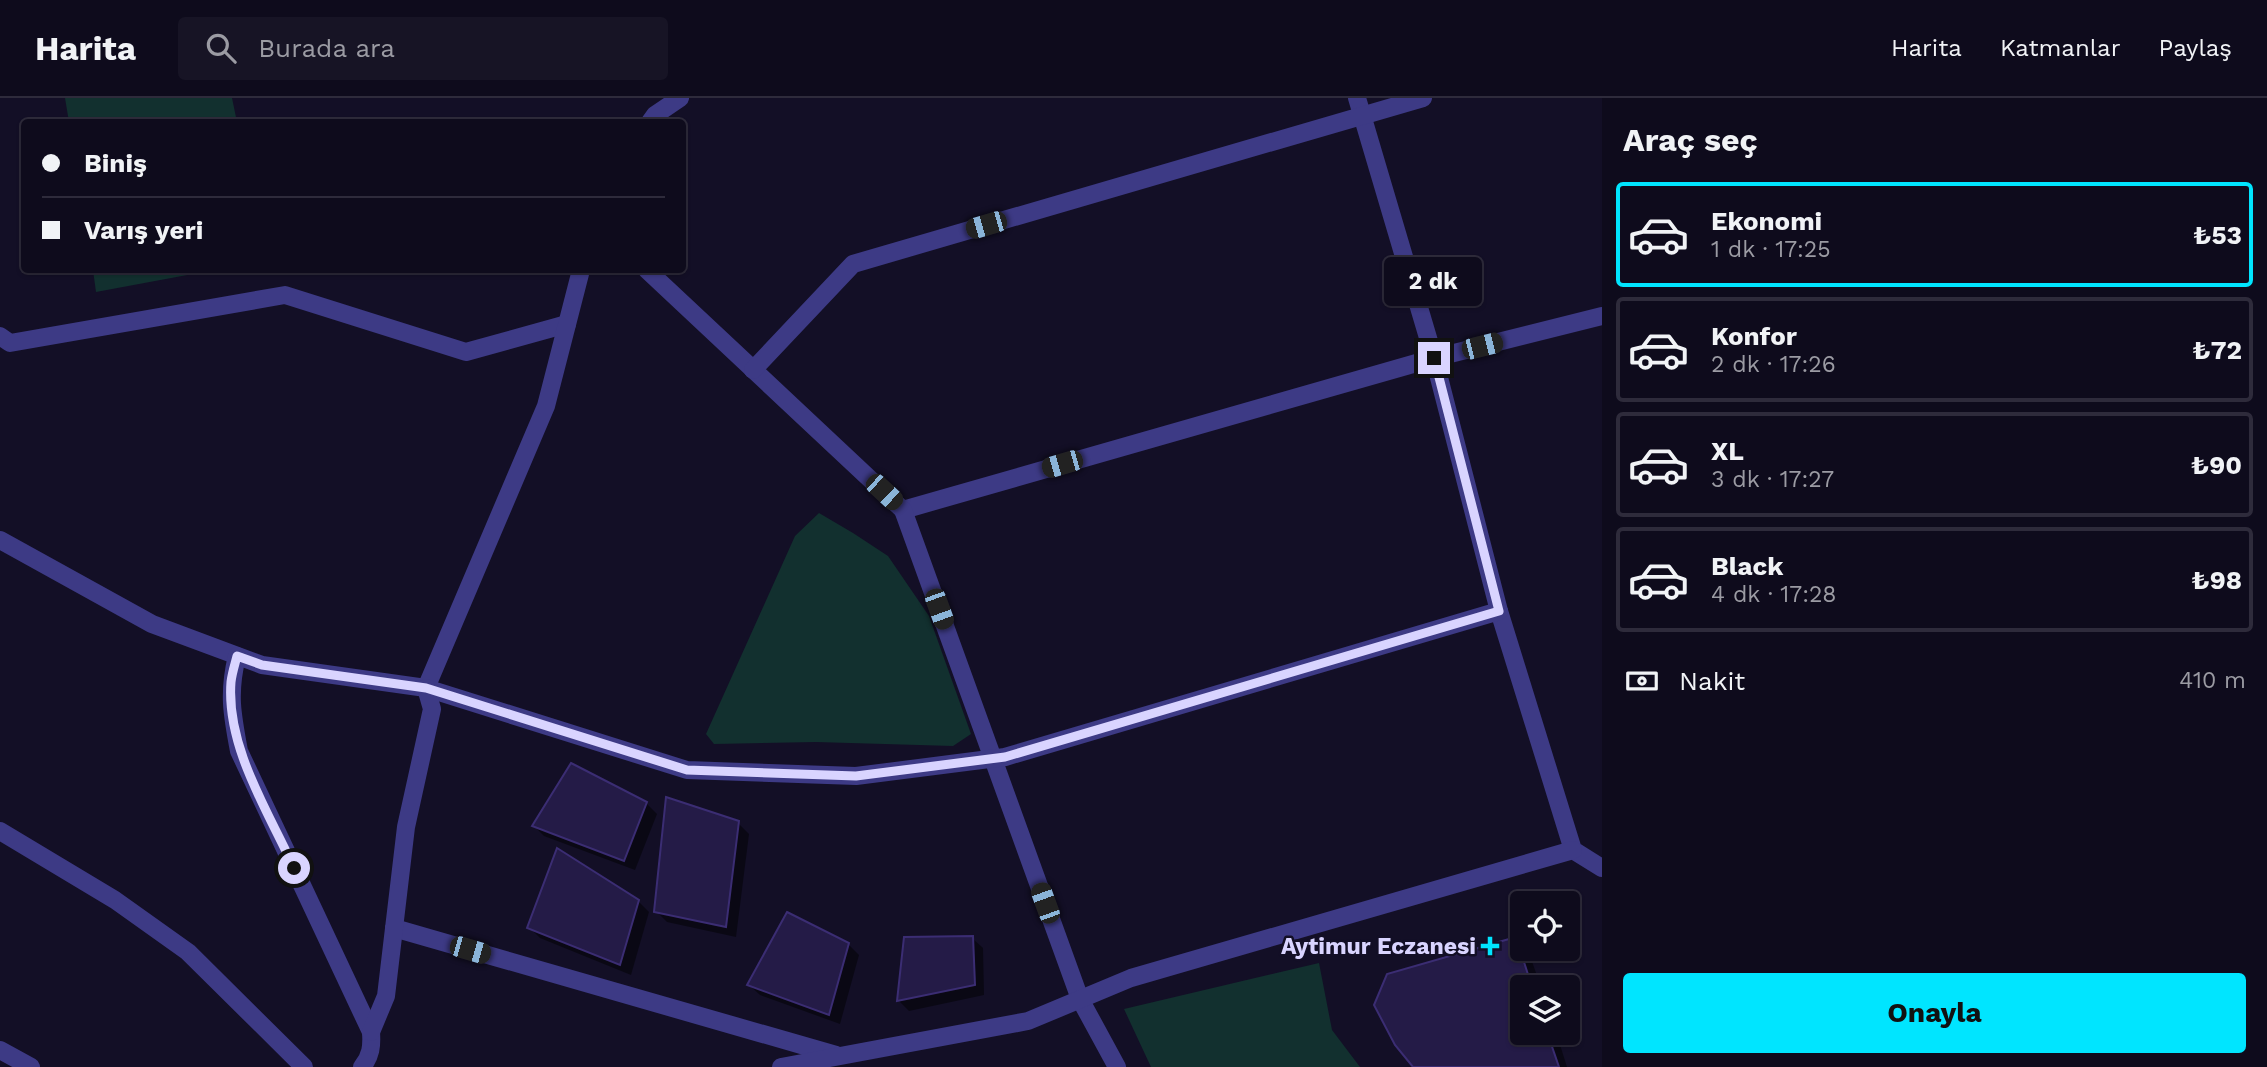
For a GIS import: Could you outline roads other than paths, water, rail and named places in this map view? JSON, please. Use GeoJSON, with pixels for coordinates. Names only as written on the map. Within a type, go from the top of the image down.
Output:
{"type":"FeatureCollection","features":[{"type":"Feature","properties":{"kind":"street"},"geometry":{"type":"LineString","coordinates":[[652,119],[680,98]]}},
{"type":"Feature","properties":{"kind":"street"},"geometry":{"type":"LineString","coordinates":[[753,369],[853,264],[1359,107],[1423,98]]}},
{"type":"Feature","properties":{"kind":"street"},"geometry":{"type":"LineString","coordinates":[[1359,107],[1434,358],[1499,611],[1573,850],[1602,869]]}},
{"type":"Feature","properties":{"kind":"street"},"geometry":{"type":"LineString","coordinates":[[371,1032],[386,996],[406,827],[432,709],[426,688],[546,406],[580,273]]}},
{"type":"Feature","properties":{"kind":"street"},"geometry":{"type":"LineString","coordinates":[[650,273],[903,510],[1080,999],[1117,1067]]}},
{"type":"Feature","properties":{"kind":"street"},"geometry":{"type":"LineString","coordinates":[[0,336],[10,343],[285,295],[466,352],[567,324]]}},
{"type":"Feature","properties":{"kind":"street"},"geometry":{"type":"LineString","coordinates":[[903,510],[1434,358],[1602,316]]}},
{"type":"Feature","properties":{"kind":"street"},"geometry":{"type":"LineString","coordinates":[[0,540],[152,624],[262,665],[426,688],[687,770],[856,776],[1019,753],[1499,611]]}},
{"type":"Feature","properties":{"kind":"street"},"geometry":{"type":"LineString","coordinates":[[237,656],[231,679],[231,705],[239,751],[371,1032],[372,1045],[366,1066]]}},
{"type":"Feature","properties":{"kind":"street"},"geometry":{"type":"LineString","coordinates":[[0,831],[115,900],[188,952],[304,1067]]}},
{"type":"Feature","properties":{"kind":"street"},"geometry":{"type":"LineString","coordinates":[[781,1067],[1028,1021],[1131,978],[1573,850]]}},
{"type":"Feature","properties":{"kind":"street"},"geometry":{"type":"LineString","coordinates":[[394,928],[839,1056]]}},
{"type":"Feature","properties":{"kind":"street"},"geometry":{"type":"LineString","coordinates":[[0,1050],[31,1067]]}},
{"type":"Feature","properties":{"kind":"place","name":"Aytimur Eczanesi"},"geometry":{"type":"Point","coordinates":[1490,946]}}]}
